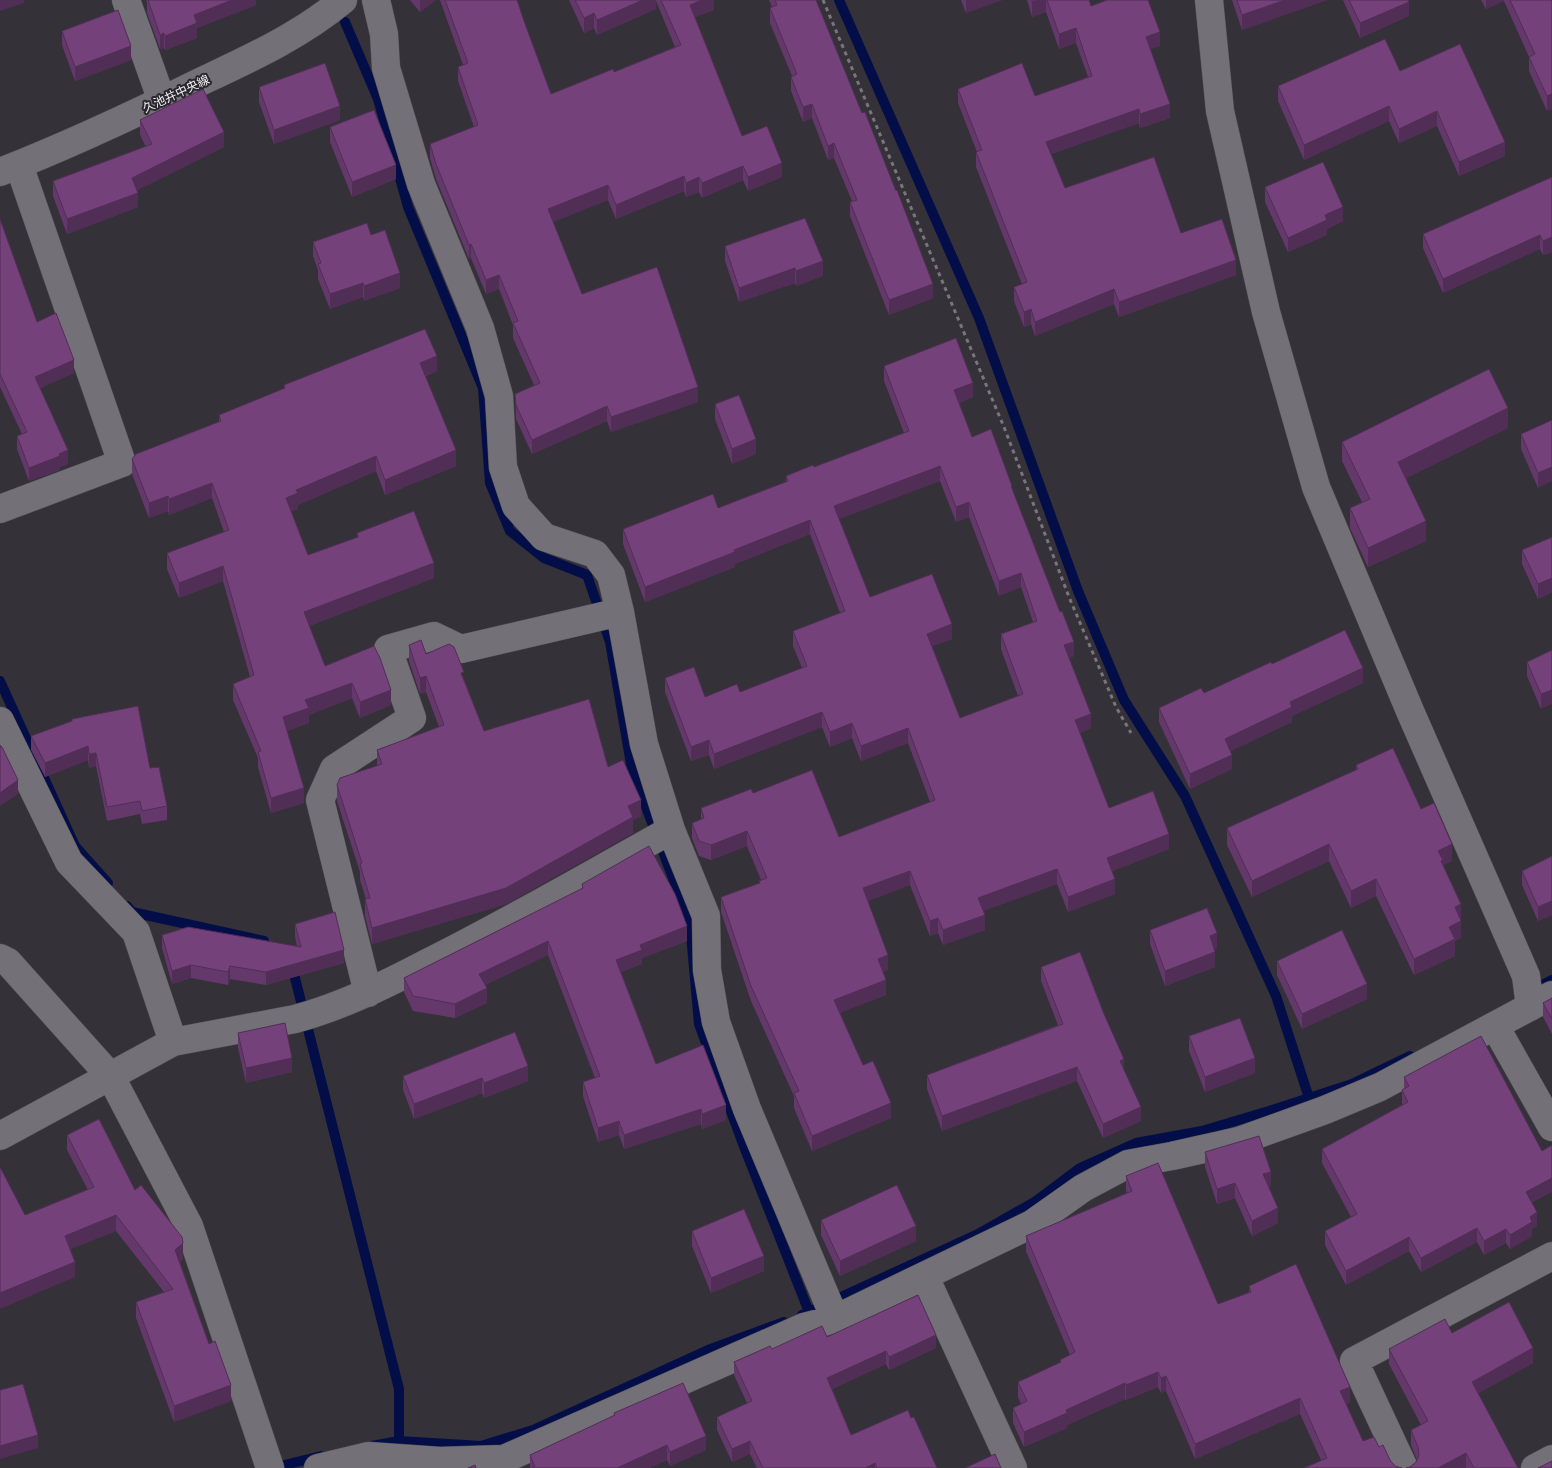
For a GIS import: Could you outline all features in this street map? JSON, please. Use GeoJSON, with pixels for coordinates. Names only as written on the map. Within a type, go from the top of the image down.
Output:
{"type":"FeatureCollection","features":[{"type":"Feature","properties":{"kind":"street"},"geometry":{"type":"LineString","coordinates":[[126,0],[162,101]]}},
{"type":"Feature","properties":{"kind":"street","name":"久池井中央線"},"geometry":{"type":"LineString","coordinates":[[9,168],[162,101],[275,46],[328,13],[343,0]]}},
{"type":"Feature","properties":{"kind":"street"},"geometry":{"type":"LineString","coordinates":[[376,0],[384,34],[386,68],[421,184],[480,328],[499,396],[503,466],[516,506],[544,537],[595,554],[611,575],[620,612],[644,744],[671,830],[706,916],[707,970],[716,1022],[747,1109],[835,1319]]}},
{"type":"Feature","properties":{"kind":"street"},"geometry":{"type":"LineString","coordinates":[[318,1468],[368,1456],[484,1464],[504,1459],[804,1327],[835,1319],[1032,1224],[1083,1188],[1128,1164],[1239,1141],[1325,1110],[1380,1087],[1541,1001],[1526,976],[1410,712],[1316,487],[1266,312],[1220,111],[1209,0]]}},
{"type":"Feature","properties":{"kind":"street"},"geometry":{"type":"LineString","coordinates":[[0,509],[122,463],[9,168]]}},
{"type":"Feature","properties":{"kind":"street"},"geometry":{"type":"LineString","coordinates":[[368,993],[320,800],[334,769],[412,718],[388,649],[434,636],[461,649],[620,612]]}},
{"type":"Feature","properties":{"kind":"street"},"geometry":{"type":"LineString","coordinates":[[0,721],[69,862],[136,932],[173,1042]]}},
{"type":"Feature","properties":{"kind":"street"},"geometry":{"type":"LineString","coordinates":[[0,1136],[173,1042],[304,1016],[368,993],[498,928],[671,830]]}},
{"type":"Feature","properties":{"kind":"street"},"geometry":{"type":"LineString","coordinates":[[0,958],[8,962],[111,1077],[189,1226],[268,1462]]}},
{"type":"Feature","properties":{"kind":"street"},"geometry":{"type":"LineString","coordinates":[[1495,1026],[1552,1126]]}},
{"type":"Feature","properties":{"kind":"street"},"geometry":{"type":"LineString","coordinates":[[1404,1468],[1354,1361],[1552,1256]]}},
{"type":"Feature","properties":{"kind":"street"},"geometry":{"type":"LineString","coordinates":[[925,1276],[1013,1468]]}},
{"type":"Feature","properties":{"kind":"street"},"geometry":{"type":"LineString","coordinates":[[1535,1468],[1552,1460]]}},
{"type":"Feature","properties":{"kind":"path"},"geometry":{"type":"LineString","coordinates":[[823,0],[1004,426],[1069,598],[1116,707],[1131,733]]}},
{"type":"Feature","properties":{"kind":"building"},"geometry":{"type":"Polygon","coordinates":[[[148,0],[232,0],[194,15],[197,23],[165,36],[164,33],[160,35],[148,0]]]}},
{"type":"Feature","properties":{"kind":"building"},"geometry":{"type":"Polygon","coordinates":[[[445,0],[517,0],[551,94],[613,69],[614,72],[681,45],[661,0],[702,0],[690,5],[742,136],[767,126],[782,163],[748,177],[743,166],[702,183],[699,177],[686,183],[684,176],[616,205],[608,185],[548,209],[582,294],[657,267],[698,387],[611,417],[607,406],[532,440],[516,405],[515,394],[540,383],[513,323],[518,321],[499,275],[486,280],[471,244],[469,245],[436,164],[430,144],[478,125],[458,67],[468,63],[445,0]]]}},
{"type":"Feature","properties":{"kind":"building"},"geometry":{"type":"Polygon","coordinates":[[[575,0],[643,0],[597,20],[594,13],[584,18],[575,0]]]}},
{"type":"Feature","properties":{"kind":"building"},"geometry":{"type":"Polygon","coordinates":[[[775,0],[816,0],[862,113],[865,112],[933,284],[889,300],[850,202],[857,200],[834,143],[828,146],[812,104],[803,107],[791,77],[797,74],[770,8],[777,5],[775,0]]]}},
{"type":"Feature","properties":{"kind":"building"},"geometry":{"type":"Polygon","coordinates":[[[1047,0],[1089,0],[1091,6],[1107,0],[1148,0],[1160,32],[1146,37],[1170,104],[1140,114],[1139,109],[1046,142],[1065,188],[1154,157],[1181,233],[1222,219],[1236,260],[1119,302],[1114,289],[1035,322],[1031,309],[1024,312],[1014,287],[1027,282],[976,152],[982,150],[958,89],[1022,63],[1035,96],[1092,76],[1076,28],[1059,34],[1047,0]]]}},
{"type":"Feature","properties":{"kind":"building"},"geometry":{"type":"Polygon","coordinates":[[[1237,0],[1285,0],[1242,15],[1237,0]]]}},
{"type":"Feature","properties":{"kind":"building"},"geometry":{"type":"Polygon","coordinates":[[[1349,0],[1408,0],[1409,2],[1360,23],[1349,0]]]}},
{"type":"Feature","properties":{"kind":"building"},"geometry":{"type":"Polygon","coordinates":[[[1510,0],[1552,0],[1552,94],[1547,96],[1529,57],[1535,54],[1510,0]]]}},
{"type":"Feature","properties":{"kind":"building"},"geometry":{"type":"Polygon","coordinates":[[[118,10],[131,46],[75,67],[62,31],[118,10]]]}},
{"type":"Feature","properties":{"kind":"building"},"geometry":{"type":"Polygon","coordinates":[[[1385,39],[1400,71],[1460,44],[1505,142],[1459,162],[1437,111],[1399,129],[1389,106],[1304,145],[1278,86],[1385,39]]]}},
{"type":"Feature","properties":{"kind":"building"},"geometry":{"type":"Polygon","coordinates":[[[325,63],[340,106],[274,130],[259,87],[325,63]]]}},
{"type":"Feature","properties":{"kind":"building"},"geometry":{"type":"Polygon","coordinates":[[[203,89],[224,132],[132,178],[138,193],[67,219],[53,181],[152,144],[140,120],[203,89]]]}},
{"type":"Feature","properties":{"kind":"building"},"geometry":{"type":"Polygon","coordinates":[[[374,110],[396,165],[352,182],[330,127],[374,110]]]}},
{"type":"Feature","properties":{"kind":"building"},"geometry":{"type":"Polygon","coordinates":[[[1323,162],[1343,207],[1325,215],[1327,220],[1288,238],[1265,187],[1323,162]]]}},
{"type":"Feature","properties":{"kind":"building"},"geometry":{"type":"Polygon","coordinates":[[[1552,177],[1552,237],[1543,241],[1540,235],[1443,279],[1423,234],[1552,177]]]}},
{"type":"Feature","properties":{"kind":"building"},"geometry":{"type":"Polygon","coordinates":[[[805,218],[823,261],[796,271],[795,268],[739,288],[725,246],[805,218]]]}},
{"type":"Feature","properties":{"kind":"building"},"geometry":{"type":"Polygon","coordinates":[[[0,219],[37,322],[56,313],[74,360],[35,377],[68,450],[59,454],[60,456],[29,468],[17,436],[27,432],[0,374],[0,219]]]}},
{"type":"Feature","properties":{"kind":"building"},"geometry":{"type":"Polygon","coordinates":[[[367,223],[371,235],[385,230],[400,273],[364,286],[363,283],[330,294],[318,264],[321,263],[313,242],[367,223]]]}},
{"type":"Feature","properties":{"kind":"building"},"geometry":{"type":"Polygon","coordinates":[[[425,329],[437,356],[420,363],[456,450],[385,480],[376,456],[296,490],[298,493],[286,498],[308,555],[358,537],[357,533],[414,511],[434,563],[304,612],[325,666],[374,646],[391,690],[360,702],[352,683],[305,700],[309,708],[283,717],[304,788],[271,798],[258,752],[261,751],[233,684],[254,675],[223,566],[179,583],[167,553],[229,530],[212,483],[169,499],[168,496],[149,503],[132,459],[136,454],[221,421],[219,415],[285,388],[284,385],[425,329]]]}},
{"type":"Feature","properties":{"kind":"building"},"geometry":{"type":"Polygon","coordinates":[[[956,338],[973,383],[954,390],[972,437],[991,429],[1060,612],[1062,611],[1074,642],[1064,645],[1091,714],[1075,720],[1109,808],[1153,791],[1169,834],[1107,858],[1115,879],[1068,897],[1057,869],[978,898],[985,915],[943,930],[938,918],[930,921],[910,871],[863,888],[888,955],[878,959],[886,980],[834,1000],[863,1065],[873,1061],[891,1103],[812,1136],[794,1093],[799,1091],[751,986],[721,897],[760,883],[759,881],[767,878],[747,831],[711,845],[699,841],[692,823],[704,818],[701,808],[751,789],[753,793],[812,770],[839,837],[935,800],[908,728],[861,746],[852,723],[830,732],[822,712],[714,754],[709,740],[691,747],[665,678],[694,667],[705,697],[737,684],[740,692],[807,666],[793,631],[845,611],[810,520],[645,587],[623,529],[713,494],[718,508],[788,481],[786,476],[813,465],[814,467],[909,431],[884,366],[956,338]],[[940,466],[834,506],[870,597],[932,574],[952,624],[927,634],[960,718],[1023,694],[1001,634],[1037,621],[1021,573],[999,581],[969,502],[956,507],[940,466]]]}},
{"type":"Feature","properties":{"kind":"building"},"geometry":{"type":"Polygon","coordinates":[[[1489,369],[1508,408],[1398,462],[1426,521],[1368,548],[1350,508],[1370,499],[1342,442],[1489,369]]]}},
{"type":"Feature","properties":{"kind":"building"},"geometry":{"type":"Polygon","coordinates":[[[739,395],[756,439],[732,449],[715,404],[739,395]]]}},
{"type":"Feature","properties":{"kind":"building"},"geometry":{"type":"Polygon","coordinates":[[[1552,420],[1552,467],[1538,473],[1521,434],[1552,420]]]}},
{"type":"Feature","properties":{"kind":"building"},"geometry":{"type":"Polygon","coordinates":[[[1552,537],[1552,578],[1538,584],[1522,550],[1552,537]]]}},
{"type":"Feature","properties":{"kind":"building"},"geometry":{"type":"Polygon","coordinates":[[[1345,630],[1363,668],[1290,702],[1292,707],[1225,739],[1232,755],[1190,774],[1159,708],[1201,688],[1204,693],[1345,630]]]}},
{"type":"Feature","properties":{"kind":"building"},"geometry":{"type":"Polygon","coordinates":[[[421,640],[426,654],[449,644],[454,647],[464,672],[461,673],[484,731],[589,699],[608,767],[623,760],[641,800],[628,806],[633,817],[506,888],[372,928],[365,899],[370,898],[360,864],[362,863],[337,785],[340,778],[382,764],[377,750],[444,725],[426,676],[420,678],[409,645],[421,640]]]}},
{"type":"Feature","properties":{"kind":"building"},"geometry":{"type":"Polygon","coordinates":[[[1552,650],[1552,690],[1541,694],[1527,662],[1552,650]]]}},
{"type":"Feature","properties":{"kind":"building"},"geometry":{"type":"Polygon","coordinates":[[[138,706],[150,768],[159,767],[167,806],[142,811],[140,801],[107,807],[96,753],[89,754],[88,746],[45,763],[31,736],[72,721],[72,719],[138,706]]]}},
{"type":"Feature","properties":{"kind":"building"},"geometry":{"type":"Polygon","coordinates":[[[0,745],[18,780],[0,793],[0,745]]]}},
{"type":"Feature","properties":{"kind":"building"},"geometry":{"type":"Polygon","coordinates":[[[1393,748],[1421,809],[1434,803],[1452,844],[1438,851],[1461,904],[1455,907],[1461,921],[1449,927],[1455,939],[1414,959],[1376,879],[1351,891],[1329,844],[1252,881],[1227,828],[1358,769],[1356,765],[1393,748]]]}},
{"type":"Feature","properties":{"kind":"building"},"geometry":{"type":"Polygon","coordinates":[[[649,846],[675,894],[687,926],[640,945],[642,950],[616,960],[656,1064],[703,1045],[726,1105],[702,1114],[701,1109],[624,1135],[619,1121],[598,1128],[583,1082],[600,1076],[548,941],[479,974],[487,988],[455,1004],[413,996],[404,978],[583,888],[582,884],[649,846]]]}},
{"type":"Feature","properties":{"kind":"building"},"geometry":{"type":"Polygon","coordinates":[[[1552,856],[1552,901],[1538,907],[1522,871],[1552,856]]]}},
{"type":"Feature","properties":{"kind":"building"},"geometry":{"type":"Polygon","coordinates":[[[1207,908],[1217,933],[1210,936],[1215,952],[1165,971],[1150,930],[1207,908]]]}},
{"type":"Feature","properties":{"kind":"building"},"geometry":{"type":"Polygon","coordinates":[[[335,912],[344,950],[266,972],[230,966],[228,972],[191,965],[172,971],[162,935],[188,927],[301,947],[295,924],[335,912]]]}},
{"type":"Feature","properties":{"kind":"building"},"geometry":{"type":"Polygon","coordinates":[[[1342,930],[1367,984],[1302,1014],[1277,961],[1342,930]]]}},
{"type":"Feature","properties":{"kind":"building"},"geometry":{"type":"Polygon","coordinates":[[[1080,952],[1124,1059],[1120,1061],[1141,1107],[1103,1124],[1077,1067],[942,1116],[927,1075],[1063,1024],[1041,967],[1080,952]]]}},
{"type":"Feature","properties":{"kind":"building"},"geometry":{"type":"Polygon","coordinates":[[[1552,998],[1552,1019],[1543,1003],[1552,998]]]}},
{"type":"Feature","properties":{"kind":"building"},"geometry":{"type":"Polygon","coordinates":[[[1240,1018],[1255,1058],[1205,1077],[1189,1036],[1240,1018]]]}},
{"type":"Feature","properties":{"kind":"building"},"geometry":{"type":"Polygon","coordinates":[[[285,1023],[292,1058],[246,1068],[238,1033],[285,1023]]]}},
{"type":"Feature","properties":{"kind":"building"},"geometry":{"type":"Polygon","coordinates":[[[515,1032],[528,1066],[484,1083],[482,1078],[414,1104],[403,1076],[515,1032]]]}},
{"type":"Feature","properties":{"kind":"building"},"geometry":{"type":"Polygon","coordinates":[[[1481,1036],[1542,1151],[1552,1145],[1552,1178],[1526,1192],[1537,1212],[1530,1217],[1532,1222],[1510,1235],[1506,1229],[1484,1241],[1477,1228],[1421,1258],[1409,1237],[1346,1271],[1325,1231],[1357,1214],[1322,1149],[1408,1102],[1402,1090],[1409,1086],[1404,1077],[1481,1036]]]}},
{"type":"Feature","properties":{"kind":"building"},"geometry":{"type":"Polygon","coordinates":[[[99,1119],[135,1190],[141,1185],[182,1237],[183,1243],[175,1250],[209,1344],[215,1341],[231,1385],[174,1406],[136,1302],[173,1289],[116,1215],[65,1236],[75,1262],[0,1293],[0,1167],[25,1215],[94,1187],[67,1135],[99,1119]]]}},
{"type":"Feature","properties":{"kind":"building"},"geometry":{"type":"Polygon","coordinates":[[[1259,1136],[1271,1172],[1263,1174],[1278,1208],[1252,1221],[1235,1183],[1217,1189],[1205,1152],[1259,1136]]]}},
{"type":"Feature","properties":{"kind":"building"},"geometry":{"type":"Polygon","coordinates":[[[1158,1163],[1218,1304],[1251,1292],[1249,1286],[1296,1264],[1350,1387],[1340,1391],[1363,1441],[1374,1437],[1379,1447],[1383,1445],[1395,1466],[1402,1468],[1304,1468],[1327,1458],[1300,1398],[1195,1444],[1166,1376],[1161,1378],[1158,1372],[1126,1385],[1125,1383],[1066,1410],[1067,1413],[1024,1432],[1013,1408],[1027,1401],[1018,1382],[1061,1362],[1060,1360],[1075,1352],[1026,1236],[1132,1191],[1126,1176],[1158,1163]]]}},
{"type":"Feature","properties":{"kind":"building"},"geometry":{"type":"Polygon","coordinates":[[[897,1185],[916,1226],[840,1261],[821,1220],[897,1185]]]}},
{"type":"Feature","properties":{"kind":"building"},"geometry":{"type":"Polygon","coordinates":[[[744,1209],[764,1256],[711,1278],[692,1231],[744,1209]]]}},
{"type":"Feature","properties":{"kind":"building"},"geometry":{"type":"Polygon","coordinates":[[[918,1295],[936,1335],[889,1357],[886,1351],[827,1378],[851,1435],[908,1410],[911,1418],[914,1417],[937,1468],[877,1468],[875,1463],[865,1468],[763,1468],[750,1441],[732,1449],[717,1417],[752,1401],[734,1362],[770,1346],[772,1349],[822,1326],[827,1337],[918,1295]]]}},
{"type":"Feature","properties":{"kind":"building"},"geometry":{"type":"Polygon","coordinates":[[[1509,1302],[1533,1348],[1472,1382],[1518,1468],[1474,1468],[1466,1453],[1438,1468],[1406,1468],[1416,1462],[1419,1455],[1411,1430],[1428,1421],[1389,1349],[1445,1319],[1452,1333],[1509,1302]]]}},
{"type":"Feature","properties":{"kind":"building"},"geometry":{"type":"Polygon","coordinates":[[[683,1383],[706,1436],[670,1452],[667,1445],[617,1468],[532,1468],[535,1467],[530,1455],[615,1415],[614,1413],[683,1383]]]}},
{"type":"Feature","properties":{"kind":"building"},"geometry":{"type":"Polygon","coordinates":[[[23,1384],[38,1435],[0,1446],[0,1390],[23,1384]]]}},
{"type":"Feature","properties":{"kind":"building"},"geometry":{"type":"Polygon","coordinates":[[[995,1454],[1001,1468],[965,1468],[995,1454]]]}},
{"type":"Feature","properties":{"kind":"building"},"geometry":{"type":"Polygon","coordinates":[[[1552,1461],[1552,1468],[1538,1468],[1552,1461]]]}},
{"type":"Feature","properties":{"kind":"waterway"},"geometry":{"type":"LineString","coordinates":[[839,0],[979,318],[1078,591],[1124,700],[1185,796],[1276,996],[1309,1098]]}},
{"type":"Feature","properties":{"kind":"waterway"},"geometry":{"type":"LineString","coordinates":[[345,22],[378,99],[408,207],[483,388],[490,483],[510,531],[544,558],[587,575],[610,642],[632,770],[690,923],[699,1024],[743,1144],[809,1312]]}},
{"type":"Feature","properties":{"kind":"waterway"},"geometry":{"type":"LineString","coordinates":[[0,681],[75,846],[108,883]]}},
{"type":"Feature","properties":{"kind":"waterway"},"geometry":{"type":"LineString","coordinates":[[127,906],[132,912],[264,941]]}},
{"type":"Feature","properties":{"kind":"waterway"},"geometry":{"type":"LineString","coordinates":[[290,966],[294,974],[399,1389],[399,1441]]}},
{"type":"Feature","properties":{"kind":"waterway"},"geometry":{"type":"LineString","coordinates":[[1535,989],[1552,980]]}},
{"type":"Feature","properties":{"kind":"waterway"},"geometry":{"type":"LineString","coordinates":[[802,1315],[978,1234],[1036,1201],[1080,1168],[1136,1143],[1202,1131],[1269,1111],[1352,1084],[1410,1056]]}},
{"type":"Feature","properties":{"kind":"waterway"},"geometry":{"type":"LineString","coordinates":[[372,1446],[399,1441],[481,1446],[533,1430],[708,1350],[784,1322]]}},
{"type":"Feature","properties":{"kind":"waterway"},"geometry":{"type":"LineString","coordinates":[[272,1468],[321,1456]]}}]}
